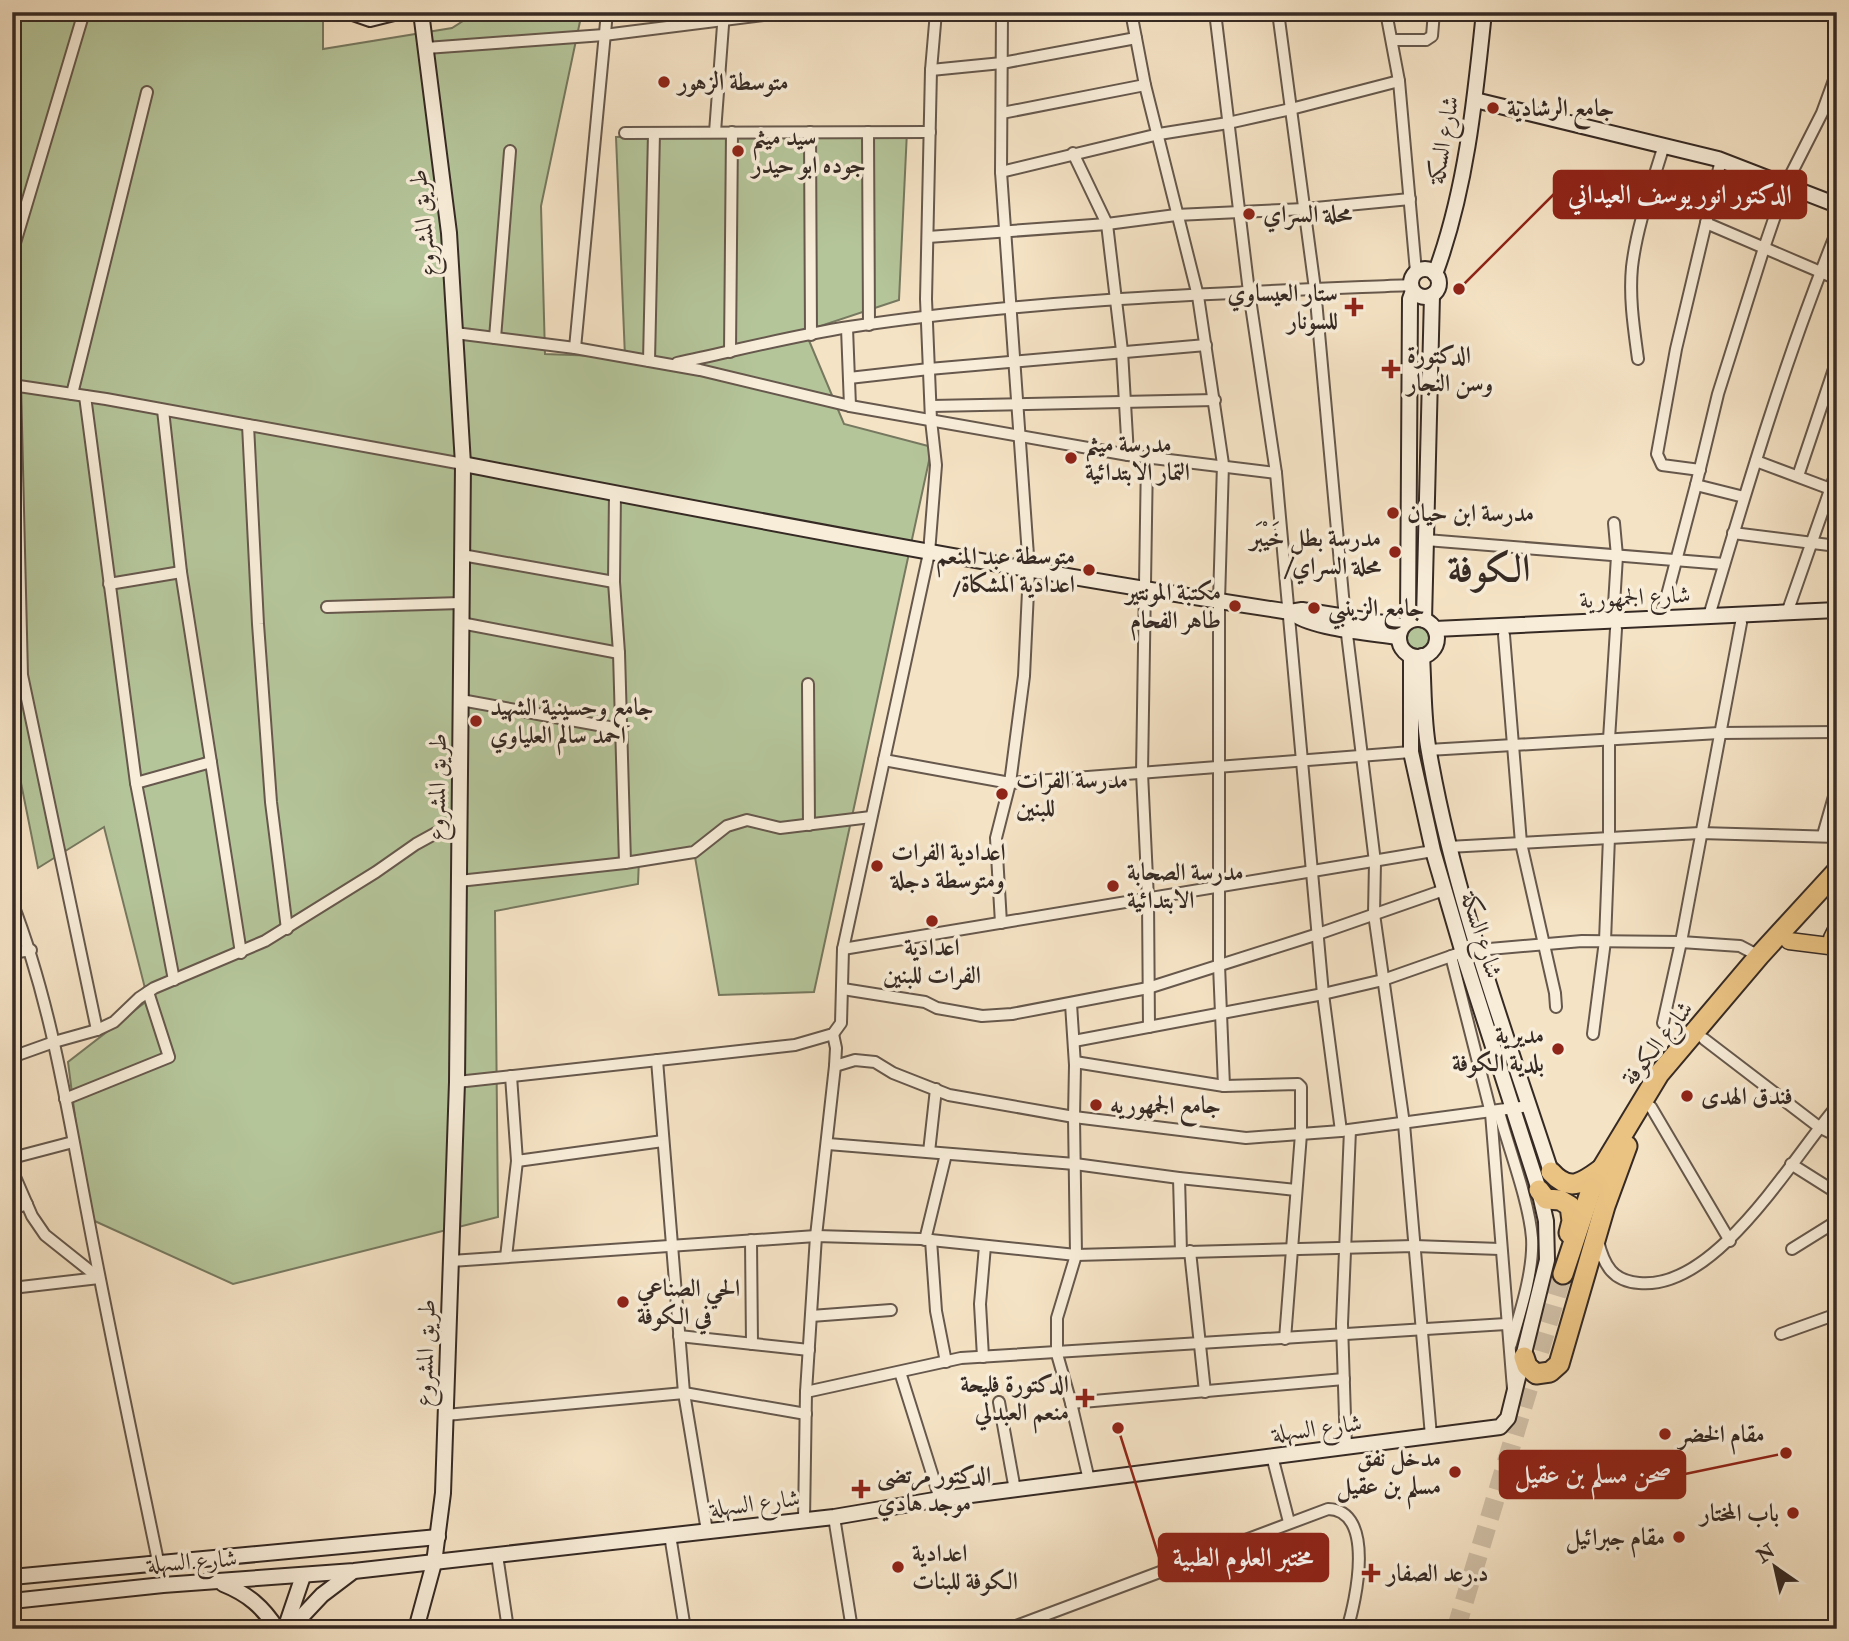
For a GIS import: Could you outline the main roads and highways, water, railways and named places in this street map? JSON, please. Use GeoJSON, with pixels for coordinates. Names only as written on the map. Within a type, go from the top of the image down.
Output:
{"type":"FeatureCollection","features":[{"type":"Feature","properties":{"kind":"highway","name":"شارع الكوفة"},"geometry":{"type":"LineString","coordinates":[[1567,1272],[1590,1193],[1659,1074],[1759,956],[1837,871]]}},
{"type":"Feature","properties":{"kind":"highway","name":"شارع الكوفة"},"geometry":{"type":"LineString","coordinates":[[1567,1272],[1627,1146],[1651,1107],[1704,1039],[1837,887]]}},
{"type":"Feature","properties":{"kind":"highway"},"geometry":{"type":"LineString","coordinates":[[1517,1353],[1536,1374],[1550,1372],[1559,1364],[1596,1234],[1627,1146]]}},
{"type":"Feature","properties":{"kind":"highway"},"geometry":{"type":"LineString","coordinates":[[1551,1172],[1559,1181],[1570,1185],[1583,1182],[1601,1170]]}},
{"type":"Feature","properties":{"kind":"highway"},"geometry":{"type":"LineString","coordinates":[[1539,1190],[1546,1199],[1560,1200],[1572,1210],[1565,1250],[1567,1272]]}},
{"type":"Feature","properties":{"kind":"main road"},"geometry":{"type":"LineString","coordinates":[[1836,947],[1832,938],[1837,928]]}},
{"type":"Feature","properties":{"kind":"main road"},"geometry":{"type":"LineString","coordinates":[[1789,941],[1836,947]]}},
{"type":"Feature","properties":{"kind":"tunnel"},"geometry":{"type":"LineString","coordinates":[[1456,1629],[1563,1274]]}},
{"type":"Feature","properties":{"kind":"place","name":"متوسطة الزهور"},"geometry":{"type":"Point","coordinates":[664,82]}},
{"type":"Feature","properties":{"kind":"place","name":"جامع الرشادية"},"geometry":{"type":"Point","coordinates":[1493,108]}},
{"type":"Feature","properties":{"kind":"place","name":"سيد ميثم جوده ابو حيدر"},"geometry":{"type":"Point","coordinates":[738,151]}},
{"type":"Feature","properties":{"kind":"place","name":"محلة السراي"},"geometry":{"type":"Point","coordinates":[1249,214]}},
{"type":"Feature","properties":{"kind":"place","name":"الدكتور انور يوسف العيداني"},"geometry":{"type":"Point","coordinates":[1459,289]}},
{"type":"Feature","properties":{"kind":"place","name":"ستار العيساوي للسونار"},"geometry":{"type":"Point","coordinates":[1354,307]}},
{"type":"Feature","properties":{"kind":"place","name":"الدكتورة وسن النجار"},"geometry":{"type":"Point","coordinates":[1391,369]}},
{"type":"Feature","properties":{"kind":"place","name":"مدرسة ميثم التمار الابتدائية"},"geometry":{"type":"Point","coordinates":[1071,458]}},
{"type":"Feature","properties":{"kind":"place","name":"مدرسة ابن حيان"},"geometry":{"type":"Point","coordinates":[1393,513]}},
{"type":"Feature","properties":{"kind":"place","name":"مدرسة بطل خَيْبَر /محلة السراي"},"geometry":{"type":"Point","coordinates":[1395,552]}},
{"type":"Feature","properties":{"kind":"place","name":"متوسطة عبد المنعم /اعدادية المشكاة"},"geometry":{"type":"Point","coordinates":[1089,570]}},
{"type":"Feature","properties":{"kind":"place","name":"مكتبة المونتير طاهر الفحام"},"geometry":{"type":"Point","coordinates":[1235,606]}},
{"type":"Feature","properties":{"kind":"place","name":"جامع الزينبي"},"geometry":{"type":"Point","coordinates":[1314,608]}},
{"type":"Feature","properties":{"kind":"place","name":"جامع وحسينية الشهيد احمد سالم العلياوي"},"geometry":{"type":"Point","coordinates":[476,721]}},
{"type":"Feature","properties":{"kind":"place","name":"مدرسة الفرات للبنين"},"geometry":{"type":"Point","coordinates":[1002,794]}},
{"type":"Feature","properties":{"kind":"place","name":"اعدادية الفرات ومتوسطة دجلة"},"geometry":{"type":"Point","coordinates":[877,866]}},
{"type":"Feature","properties":{"kind":"place","name":"مدرسة الصحابة الابتدائية"},"geometry":{"type":"Point","coordinates":[1113,886]}},
{"type":"Feature","properties":{"kind":"place","name":"اعدادية الفرات للبنين"},"geometry":{"type":"Point","coordinates":[932,921]}},
{"type":"Feature","properties":{"kind":"place","name":"مديرية بلدية الكوفة"},"geometry":{"type":"Point","coordinates":[1558,1049]}},
{"type":"Feature","properties":{"kind":"place","name":"فندق الهدى"},"geometry":{"type":"Point","coordinates":[1687,1096]}},
{"type":"Feature","properties":{"kind":"place","name":"جامع الجمهوريه"},"geometry":{"type":"Point","coordinates":[1096,1105]}},
{"type":"Feature","properties":{"kind":"place","name":"الحي الصناعي في الكوفة"},"geometry":{"type":"Point","coordinates":[623,1302]}},
{"type":"Feature","properties":{"kind":"place","name":"الدكتورة فليحة منعم العبدلي"},"geometry":{"type":"Point","coordinates":[1085,1398]}},
{"type":"Feature","properties":{"kind":"place","name":"مختبر العلوم الطبية"},"geometry":{"type":"Point","coordinates":[1118,1428]}},
{"type":"Feature","properties":{"kind":"place","name":"مقام الخضر"},"geometry":{"type":"Point","coordinates":[1665,1434]}},
{"type":"Feature","properties":{"kind":"place","name":"صحن مسلم بن عقيل"},"geometry":{"type":"Point","coordinates":[1786,1453]}},
{"type":"Feature","properties":{"kind":"place","name":"مدخل نفق مسلم بن عقيل"},"geometry":{"type":"Point","coordinates":[1455,1472]}},
{"type":"Feature","properties":{"kind":"place","name":"الدكتور مرتضى موجد هادي"},"geometry":{"type":"Point","coordinates":[861,1489]}},
{"type":"Feature","properties":{"kind":"place","name":"باب المختار"},"geometry":{"type":"Point","coordinates":[1793,1513]}},
{"type":"Feature","properties":{"kind":"place","name":"مقام جبرائيل"},"geometry":{"type":"Point","coordinates":[1679,1537]}},
{"type":"Feature","properties":{"kind":"place","name":"اعدادية الكوفة للبنات"},"geometry":{"type":"Point","coordinates":[898,1567]}},
{"type":"Feature","properties":{"kind":"place","name":"د.رعد الصفار"},"geometry":{"type":"Point","coordinates":[1371,1573]}},
{"type":"Feature","properties":{"kind":"district","name":"الكوفة"},"geometry":{"type":"Point","coordinates":[1489,568]}}]}
